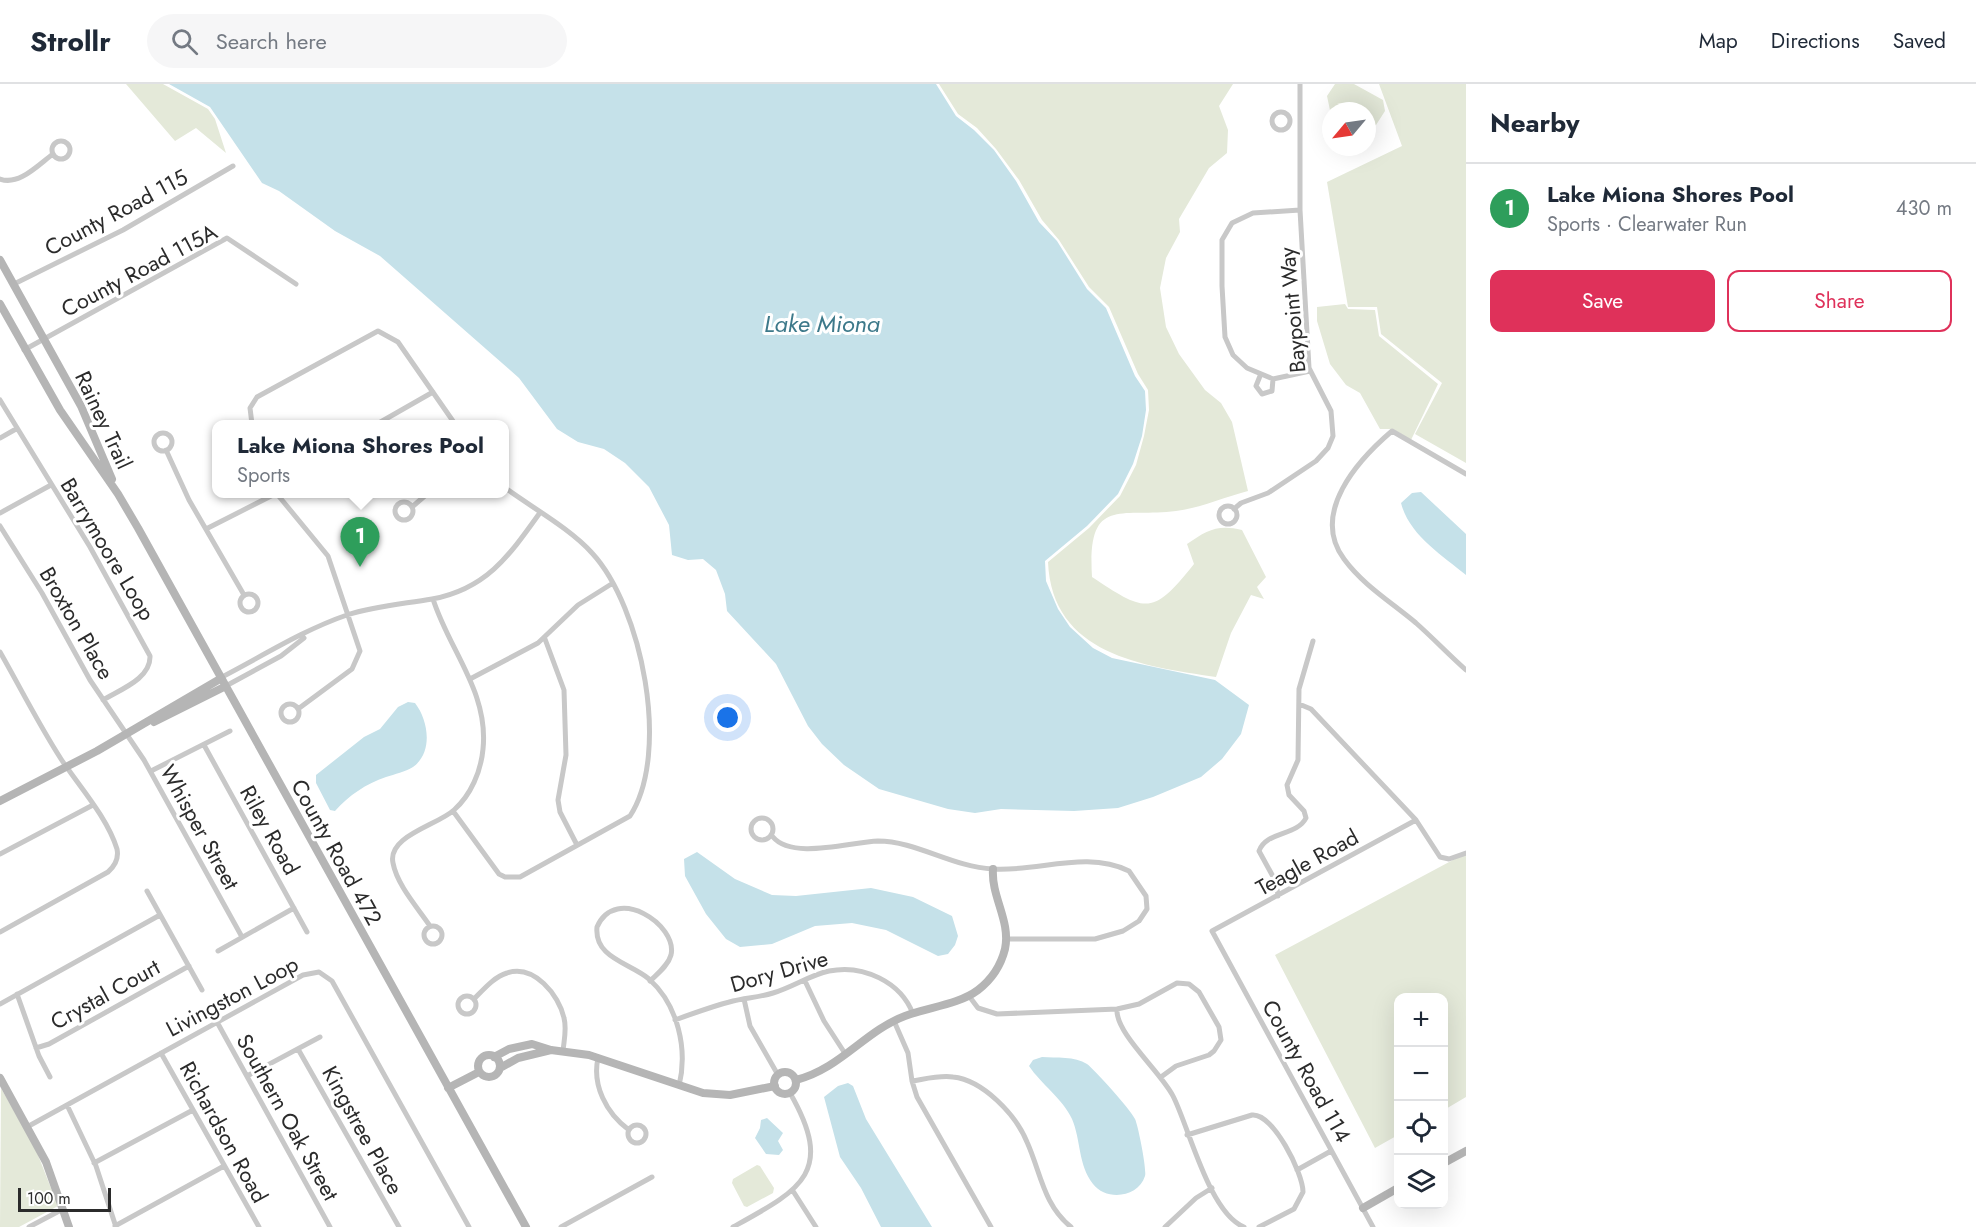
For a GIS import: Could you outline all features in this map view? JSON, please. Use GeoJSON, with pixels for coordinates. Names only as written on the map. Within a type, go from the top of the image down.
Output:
{"type":"FeatureCollection","features":[{"type":"Feature","properties":{"kind":"street","name":"Baypoint Way"},"geometry":{"type":"LineString","coordinates":[[1234,509],[1285,482],[1322,457],[1328,448],[1334,423],[1331,411],[1310,371],[1300,210],[1298,122],[1300,84]]}},
{"type":"Feature","properties":{"kind":"street"},"geometry":{"type":"LineString","coordinates":[[1289,122],[1298,122]]}},
{"type":"Feature","properties":{"kind":"street"},"geometry":{"type":"LineString","coordinates":[[0,179],[6,181],[19,178],[53,154]]}},
{"type":"Feature","properties":{"kind":"street","name":"County Road 115"},"geometry":{"type":"LineString","coordinates":[[14,284],[123,230],[233,166]]}},
{"type":"Feature","properties":{"kind":"street"},"geometry":{"type":"LineString","coordinates":[[1300,210],[1253,213],[1232,223],[1222,240],[1225,337],[1233,355],[1260,376],[1273,379],[1310,371]]}},
{"type":"Feature","properties":{"kind":"street","name":"County Road 115A"},"geometry":{"type":"LineString","coordinates":[[24,351],[227,238],[296,284]]}},
{"type":"Feature","properties":{"kind":"street","name":"Rainey Trail"},"geometry":{"type":"LineString","coordinates":[[0,260],[81,406],[118,494]]}},
{"type":"Feature","properties":{"kind":"street","name":"Rainey Trail"},"geometry":{"type":"LineString","coordinates":[[0,304],[24,351],[64,417],[118,494]]}},
{"type":"Feature","properties":{"kind":"street"},"geometry":{"type":"LineString","coordinates":[[252,420],[250,408],[257,397],[378,331],[398,342],[452,420]]}},
{"type":"Feature","properties":{"kind":"street"},"geometry":{"type":"LineString","coordinates":[[1260,376],[1256,386],[1262,394],[1272,391],[1273,379]]}},
{"type":"Feature","properties":{"kind":"street"},"geometry":{"type":"LineString","coordinates":[[384,420],[433,392]]}},
{"type":"Feature","properties":{"kind":"street","name":"Barrymoore Loop"},"geometry":{"type":"LineString","coordinates":[[0,400],[99,563],[150,656],[150,663],[144,674],[103,700]]}},
{"type":"Feature","properties":{"kind":"street"},"geometry":{"type":"LineString","coordinates":[[0,438],[16,429]]}},
{"type":"Feature","properties":{"kind":"street"},"geometry":{"type":"LineString","coordinates":[[1466,474],[1392,431],[1368,452],[1348,476],[1331,521],[1334,538],[1343,559],[1374,591],[1415,623],[1466,670]]}},
{"type":"Feature","properties":{"kind":"street"},"geometry":{"type":"LineString","coordinates":[[166,450],[206,529],[244,595]]}},
{"type":"Feature","properties":{"kind":"street"},"geometry":{"type":"LineString","coordinates":[[0,513],[51,485]]}},
{"type":"Feature","properties":{"kind":"street"},"geometry":{"type":"LineString","coordinates":[[453,811],[499,874],[505,877],[519,877],[630,816],[638,804],[646,773],[649,721],[644,663],[613,583],[603,566],[581,542],[509,491]]}},
{"type":"Feature","properties":{"kind":"street","name":"County Road 472"},"geometry":{"type":"LineString","coordinates":[[118,494],[526,1227]]}},
{"type":"Feature","properties":{"kind":"street"},"geometry":{"type":"LineString","coordinates":[[206,529],[268,498]]}},
{"type":"Feature","properties":{"kind":"street"},"geometry":{"type":"LineString","coordinates":[[279,498],[328,556],[358,642],[359,657],[352,669],[298,709]]}},
{"type":"Feature","properties":{"kind":"street"},"geometry":{"type":"LineString","coordinates":[[412,507],[422,498]]}},
{"type":"Feature","properties":{"kind":"street"},"geometry":{"type":"LineString","coordinates":[[141,727],[178,701],[310,632],[348,615],[372,608],[433,599],[469,587],[486,577],[510,556],[539,514]]}},
{"type":"Feature","properties":{"kind":"street","name":"Broxton Place"},"geometry":{"type":"LineString","coordinates":[[0,526],[126,735]]}},
{"type":"Feature","properties":{"kind":"street"},"geometry":{"type":"LineString","coordinates":[[470,679],[517,656],[545,639],[578,605],[613,583]]}},
{"type":"Feature","properties":{"kind":"street"},"geometry":{"type":"LineString","coordinates":[[430,926],[395,872],[393,854],[399,842],[453,811],[475,782],[483,750],[484,719],[470,679],[438,615],[433,599]]}},
{"type":"Feature","properties":{"kind":"street"},"geometry":{"type":"LineString","coordinates":[[0,801],[67,768],[141,727],[171,715],[281,656],[310,632]]}},
{"type":"Feature","properties":{"kind":"street"},"geometry":{"type":"LineString","coordinates":[[545,639],[564,690],[566,754],[558,800],[560,812],[577,845]]}},
{"type":"Feature","properties":{"kind":"street"},"geometry":{"type":"LineString","coordinates":[[1278,896],[1276,882],[1259,851],[1264,843],[1298,826],[1306,818],[1304,810],[1287,792],[1299,755],[1299,689],[1313,641]]}},
{"type":"Feature","properties":{"kind":"street"},"geometry":{"type":"LineString","coordinates":[[0,652],[67,768],[93,805],[117,850],[113,868],[0,932]]}},
{"type":"Feature","properties":{"kind":"street"},"geometry":{"type":"LineString","coordinates":[[1299,704],[1311,709],[1416,820],[1440,857],[1449,859],[1466,853]]}},
{"type":"Feature","properties":{"kind":"street"},"geometry":{"type":"LineString","coordinates":[[151,771],[230,731]]}},
{"type":"Feature","properties":{"kind":"street","name":"Whisper Street"},"geometry":{"type":"LineString","coordinates":[[126,735],[151,771],[243,937]]}},
{"type":"Feature","properties":{"kind":"street","name":"Riley Road"},"geometry":{"type":"LineString","coordinates":[[204,745],[307,932]]}},
{"type":"Feature","properties":{"kind":"street"},"geometry":{"type":"LineString","coordinates":[[0,854],[93,805]]}},
{"type":"Feature","properties":{"kind":"street"},"geometry":{"type":"LineString","coordinates":[[758,818],[765,819],[773,827],[772,837],[766,841],[759,840],[752,832],[752,822],[758,818]]}},
{"type":"Feature","properties":{"kind":"street","name":"Teagle Road"},"geometry":{"type":"LineString","coordinates":[[1212,931],[1416,820]]}},
{"type":"Feature","properties":{"kind":"street"},"geometry":{"type":"LineString","coordinates":[[772,837],[783,847],[790,848],[876,841],[896,843],[954,862],[993,869],[1069,862],[1109,865],[1123,868],[1134,875],[1148,902],[1144,915],[1139,921],[1123,931],[1103,938],[1006,939]]}},
{"type":"Feature","properties":{"kind":"street"},"geometry":{"type":"LineString","coordinates":[[796,1080],[814,1074],[846,1055],[894,1021],[969,996],[995,972],[1006,939],[1004,917],[994,894],[993,869]]}},
{"type":"Feature","properties":{"kind":"street"},"geometry":{"type":"LineString","coordinates":[[147,891],[202,990]]}},
{"type":"Feature","properties":{"kind":"street"},"geometry":{"type":"LineString","coordinates":[[650,981],[669,959],[671,947],[665,935],[652,920],[630,907],[618,908],[604,915],[597,927],[600,946],[613,958],[650,981],[667,1000],[675,1020],[683,1059],[679,1086]]}},
{"type":"Feature","properties":{"kind":"street"},"geometry":{"type":"LineString","coordinates":[[218,951],[294,908]]}},
{"type":"Feature","properties":{"kind":"street"},"geometry":{"type":"LineString","coordinates":[[0,1004],[160,915]]}},
{"type":"Feature","properties":{"kind":"street","name":"County Road 114"},"geometry":{"type":"LineString","coordinates":[[1212,931],[1373,1227]]}},
{"type":"Feature","properties":{"kind":"street","name":"Crystal Court"},"geometry":{"type":"LineString","coordinates":[[36,1048],[50,1044],[189,966]]}},
{"type":"Feature","properties":{"kind":"street","name":"Dory Drive"},"geometry":{"type":"LineString","coordinates":[[675,1020],[744,999],[782,991],[829,971],[860,971],[881,979],[898,990],[913,1014]]}},
{"type":"Feature","properties":{"kind":"street","name":"Livingston Loop"},"geometry":{"type":"LineString","coordinates":[[27,1127],[309,972],[319,972],[329,976],[469,1227]]}},
{"type":"Feature","properties":{"kind":"street"},"geometry":{"type":"LineString","coordinates":[[474,999],[505,974],[519,972],[534,976],[546,986],[563,1014],[565,1029],[563,1051]]}},
{"type":"Feature","properties":{"kind":"street"},"geometry":{"type":"LineString","coordinates":[[805,981],[824,1021],[846,1055]]}},
{"type":"Feature","properties":{"kind":"street"},"geometry":{"type":"LineString","coordinates":[[969,996],[978,1008],[997,1014],[1042,1010],[1118,1009],[1139,1004],[1178,983],[1189,984],[1199,992],[1219,1027],[1221,1040],[1218,1047],[1209,1055],[1176,1066],[1161,1077]]}},
{"type":"Feature","properties":{"kind":"street"},"geometry":{"type":"LineString","coordinates":[[17,994],[36,1048],[50,1077]]}},
{"type":"Feature","properties":{"kind":"street"},"geometry":{"type":"LineString","coordinates":[[744,999],[750,1026],[778,1075],[775,1086]]}},
{"type":"Feature","properties":{"kind":"street"},"geometry":{"type":"LineString","coordinates":[[1118,1009],[1120,1025],[1161,1077],[1177,1103],[1187,1135],[1212,1188],[1233,1219],[1244,1227]]}},
{"type":"Feature","properties":{"kind":"street"},"geometry":{"type":"LineString","coordinates":[[894,1021],[908,1053],[917,1097],[991,1227]]}},
{"type":"Feature","properties":{"kind":"street","name":"Southern Oak Street"},"geometry":{"type":"LineString","coordinates":[[218,1022],[330,1227]]}},
{"type":"Feature","properties":{"kind":"street"},"geometry":{"type":"LineString","coordinates":[[247,1076],[320,1037]]}},
{"type":"Feature","properties":{"kind":"street"},"geometry":{"type":"LineString","coordinates":[[479,1072],[478,1065],[481,1059],[487,1056],[494,1057],[511,1048],[532,1044],[551,1050],[598,1058],[703,1093],[730,1095],[775,1086]]}},
{"type":"Feature","properties":{"kind":"street","name":"Kingstree Place"},"geometry":{"type":"LineString","coordinates":[[298,1048],[399,1227]]}},
{"type":"Feature","properties":{"kind":"street"},"geometry":{"type":"LineString","coordinates":[[511,1048],[515,1059]]}},
{"type":"Feature","properties":{"kind":"street"},"geometry":{"type":"LineString","coordinates":[[448,1088],[479,1072],[491,1077],[515,1059],[551,1050]]}},
{"type":"Feature","properties":{"kind":"street","name":"Richardson Road"},"geometry":{"type":"LineString","coordinates":[[161,1053],[258,1225]]}},
{"type":"Feature","properties":{"kind":"street"},"geometry":{"type":"LineString","coordinates":[[494,1057],[500,1068]]}},
{"type":"Feature","properties":{"kind":"street"},"geometry":{"type":"LineString","coordinates":[[598,1058],[595,1073],[597,1087],[616,1119],[629,1130]]}},
{"type":"Feature","properties":{"kind":"street"},"geometry":{"type":"LineString","coordinates":[[778,1075],[788,1073],[796,1080]]}},
{"type":"Feature","properties":{"kind":"street"},"geometry":{"type":"LineString","coordinates":[[912,1081],[957,1077],[974,1084],[1000,1105],[1027,1142],[1048,1200],[1071,1227]]}},
{"type":"Feature","properties":{"kind":"street"},"geometry":{"type":"LineString","coordinates":[[0,1078],[46,1162],[69,1227]]}},
{"type":"Feature","properties":{"kind":"street"},"geometry":{"type":"LineString","coordinates":[[775,1086],[781,1093],[790,1093],[795,1089],[796,1080]]}},
{"type":"Feature","properties":{"kind":"street"},"geometry":{"type":"LineString","coordinates":[[733,1227],[793,1191],[807,1170],[812,1145],[809,1128],[790,1093]]}},
{"type":"Feature","properties":{"kind":"street"},"geometry":{"type":"LineString","coordinates":[[67,1105],[94,1163],[115,1226],[224,1166]]}},
{"type":"Feature","properties":{"kind":"street"},"geometry":{"type":"LineString","coordinates":[[94,1163],[193,1110]]}},
{"type":"Feature","properties":{"kind":"street"},"geometry":{"type":"LineString","coordinates":[[1187,1135],[1256,1114],[1273,1125],[1298,1170],[1303,1184],[1298,1204],[1288,1213],[1259,1227]]}},
{"type":"Feature","properties":{"kind":"street"},"geometry":{"type":"LineString","coordinates":[[1298,1170],[1332,1150]]}},
{"type":"Feature","properties":{"kind":"street"},"geometry":{"type":"LineString","coordinates":[[1448,1160],[1466,1150]]}},
{"type":"Feature","properties":{"kind":"street"},"geometry":{"type":"LineString","coordinates":[[561,1227],[652,1177]]}},
{"type":"Feature","properties":{"kind":"street"},"geometry":{"type":"LineString","coordinates":[[1166,1227],[1196,1198],[1212,1188]]}},
{"type":"Feature","properties":{"kind":"street"},"geometry":{"type":"LineString","coordinates":[[1363,1208],[1394,1190]]}},
{"type":"Feature","properties":{"kind":"street"},"geometry":{"type":"LineString","coordinates":[[793,1191],[816,1227]]}},
{"type":"Feature","properties":{"kind":"street"},"geometry":{"type":"LineString","coordinates":[[29,1227],[63,1209]]}},
{"type":"Feature","properties":{"kind":"street"},"geometry":{"type":"LineString","coordinates":[[249,1227],[258,1225]]}},
{"type":"Feature","properties":{"kind":"green space"},"geometry":{"type":"Polygon","coordinates":[[[126,84],[163,84],[208,109],[215,119],[226,153],[196,128],[175,141],[126,84]]]}},
{"type":"Feature","properties":{"kind":"green space"},"geometry":{"type":"Polygon","coordinates":[[[939,84],[1233,84],[1219,106],[1228,130],[1227,153],[1209,168],[1179,219],[1180,232],[1166,258],[1160,288],[1166,327],[1179,354],[1205,390],[1221,403],[1232,422],[1248,491],[1185,510],[1123,513],[1111,516],[1102,522],[1095,533],[1092,551],[1092,577],[1125,597],[1148,604],[1168,593],[1194,564],[1187,544],[1219,528],[1242,530],[1266,577],[1257,587],[1264,599],[1251,595],[1231,633],[1216,677],[1160,667],[1106,650],[1084,636],[1066,618],[1053,593],[1048,562],[1089,528],[1120,496],[1136,465],[1149,410],[1148,390],[1138,374],[1109,307],[1089,287],[996,149],[977,128],[958,114],[939,84]]]}},
{"type":"Feature","properties":{"kind":"green space"},"geometry":{"type":"Polygon","coordinates":[[[1335,84],[1354,84],[1383,100],[1385,111],[1376,125],[1376,102],[1328,102],[1327,96],[1335,84]]]}},
{"type":"Feature","properties":{"kind":"green space"},"geometry":{"type":"Polygon","coordinates":[[[1379,84],[1466,84],[1466,463],[1415,434],[1442,383],[1381,334],[1377,307],[1348,307],[1327,182],[1402,146],[1379,84]]]}},
{"type":"Feature","properties":{"kind":"green space"},"geometry":{"type":"Polygon","coordinates":[[[1345,304],[1348,309],[1375,310],[1379,336],[1438,384],[1411,440],[1393,429],[1380,429],[1360,393],[1346,385],[1330,364],[1317,321],[1317,307],[1345,304]]]}},
{"type":"Feature","properties":{"kind":"green space"},"geometry":{"type":"Polygon","coordinates":[[[1466,853],[1466,1097],[1448,1108],[1448,993],[1394,993],[1394,1137],[1375,1148],[1275,955],[1466,853]]]}},
{"type":"Feature","properties":{"kind":"green space"},"geometry":{"type":"Polygon","coordinates":[[[1,1088],[36,1150],[58,1206],[19,1227],[0,1227],[1,1088]]]}},
{"type":"Feature","properties":{"kind":"green space"},"geometry":{"type":"Polygon","coordinates":[[[757,1165],[760,1166],[774,1188],[773,1193],[747,1207],[744,1206],[732,1183],[733,1179],[757,1165]]]}},
{"type":"Feature","properties":{"kind":"water","name":"Lake Miona"},"geometry":{"type":"Polygon","coordinates":[[[169,84],[936,84],[956,116],[994,150],[1016,181],[1039,222],[1057,241],[1087,289],[1106,308],[1135,376],[1145,391],[1146,410],[1142,436],[1133,464],[1118,494],[1087,526],[1045,561],[1046,581],[1058,609],[1070,627],[1093,648],[1112,658],[1215,680],[1249,705],[1241,734],[1222,759],[1201,777],[1153,797],[1118,808],[1074,811],[1001,809],[975,813],[948,809],[879,789],[844,765],[822,744],[808,726],[776,664],[727,611],[725,594],[716,570],[703,559],[688,560],[672,555],[669,525],[649,487],[625,463],[604,449],[578,442],[557,429],[519,378],[380,256],[335,231],[279,191],[262,183],[210,107],[169,84]]]}},
{"type":"Feature","properties":{"kind":"water"},"geometry":{"type":"Polygon","coordinates":[[[1421,492],[1466,534],[1466,575],[1419,535],[1405,514],[1401,503],[1412,493],[1421,492]]]}},
{"type":"Feature","properties":{"kind":"water"},"geometry":{"type":"Polygon","coordinates":[[[408,702],[415,703],[426,727],[426,745],[419,761],[410,769],[365,787],[352,795],[335,811],[330,810],[316,783],[316,775],[364,737],[380,729],[398,707],[408,702]]]}},
{"type":"Feature","properties":{"kind":"water"},"geometry":{"type":"Polygon","coordinates":[[[697,852],[735,879],[772,895],[796,896],[871,888],[913,897],[952,916],[958,936],[955,945],[948,954],[938,956],[886,930],[852,923],[815,926],[772,944],[740,947],[726,939],[706,914],[685,876],[684,859],[697,852]]]}},
{"type":"Feature","properties":{"kind":"water"},"geometry":{"type":"Polygon","coordinates":[[[1042,1057],[1071,1059],[1087,1064],[1132,1114],[1138,1130],[1145,1172],[1145,1176],[1136,1189],[1129,1193],[1113,1195],[1099,1189],[1088,1177],[1072,1119],[1058,1098],[1029,1066],[1033,1060],[1042,1057]]]}},
{"type":"Feature","properties":{"kind":"water"},"geometry":{"type":"Polygon","coordinates":[[[848,1083],[853,1086],[866,1119],[932,1227],[881,1227],[861,1188],[840,1157],[824,1097],[838,1086],[848,1083]]]}},
{"type":"Feature","properties":{"kind":"water"},"geometry":{"type":"Polygon","coordinates":[[[767,1118],[783,1133],[778,1141],[783,1150],[779,1155],[766,1154],[755,1138],[761,1120],[767,1118]]]}},
{"type":"Feature","properties":{"kind":"place","name":"Lake Miona Shores Pool"},"geometry":{"type":"Point","coordinates":[360,567]}}]}
